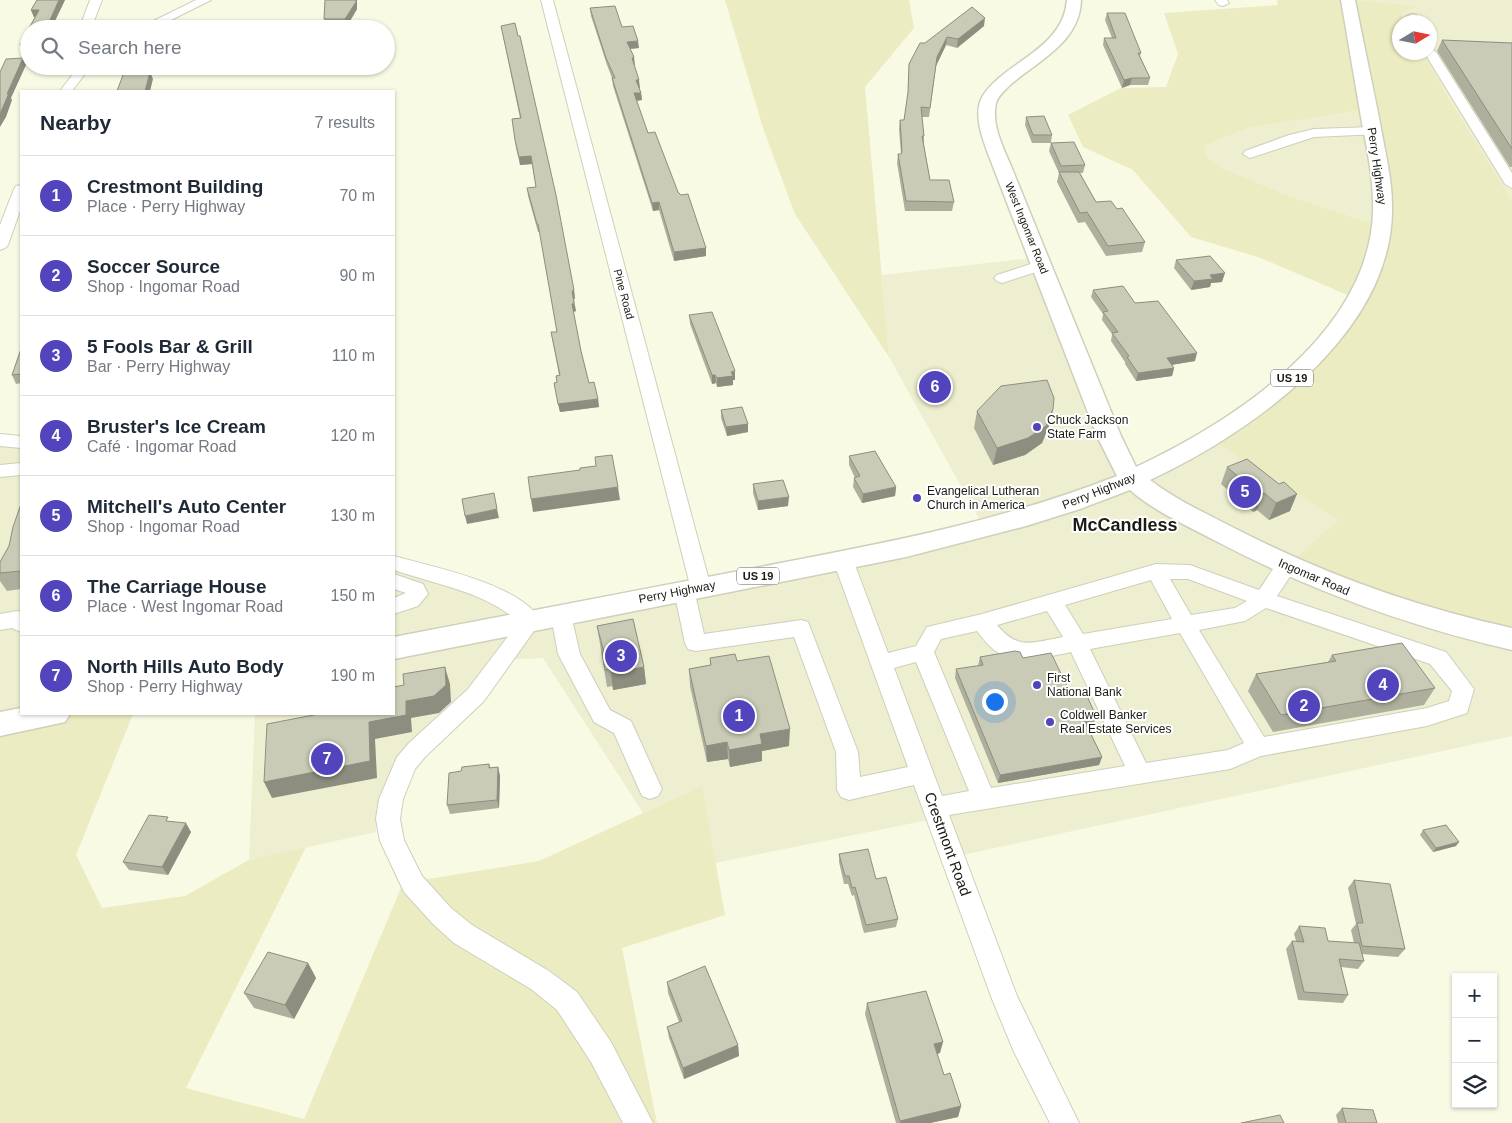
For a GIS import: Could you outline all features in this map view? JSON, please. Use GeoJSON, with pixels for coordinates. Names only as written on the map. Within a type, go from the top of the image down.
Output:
{"type":"FeatureCollection","features":[{"type":"Feature","properties":{"kind":"main road","name":"West Ingomar Road"},"geometry":{"type":"LineString","coordinates":[[1074,0],[1071,20],[1060,37],[1012,74],[996,90],[988,103],[988,122],[1109,436],[1132,478]]}},
{"type":"Feature","properties":{"kind":"main road","name":"Perry Highway"},"geometry":{"type":"LineString","coordinates":[[395,648],[947,539],[1017,520],[1076,501],[1132,478],[1183,453],[1255,408],[1306,364],[1335,332],[1347,315],[1357,299],[1373,262],[1382,226],[1382,186],[1348,0]]}},
{"type":"Feature","properties":{"kind":"main road","name":"Ingomar Road"},"geometry":{"type":"LineString","coordinates":[[1132,478],[1162,500],[1200,522],[1287,566],[1363,597],[1412,613],[1512,639]]}},
{"type":"Feature","properties":{"kind":"main road"},"geometry":{"type":"LineString","coordinates":[[14,719],[47,715]]}},
{"type":"Feature","properties":{"kind":"street"},"geometry":{"type":"LineString","coordinates":[[88,20],[96,0]]}},
{"type":"Feature","properties":{"kind":"street"},"geometry":{"type":"LineString","coordinates":[[162,20],[205,0]]}},
{"type":"Feature","properties":{"kind":"street","name":"Pine Road"},"geometry":{"type":"LineString","coordinates":[[547,0],[693,589],[696,643],[800,628],[846,752],[849,790],[922,773]]}},
{"type":"Feature","properties":{"kind":"street"},"geometry":{"type":"LineString","coordinates":[[1435,60],[1512,184]]}},
{"type":"Feature","properties":{"kind":"street"},"geometry":{"type":"LineString","coordinates":[[66,90],[73,75]]}},
{"type":"Feature","properties":{"kind":"street"},"geometry":{"type":"LineString","coordinates":[[1250,154],[1314,133],[1372,131]]}},
{"type":"Feature","properties":{"kind":"street"},"geometry":{"type":"LineString","coordinates":[[0,245],[20,192]]}},
{"type":"Feature","properties":{"kind":"street"},"geometry":{"type":"LineString","coordinates":[[1002,278],[1043,266]]}},
{"type":"Feature","properties":{"kind":"street"},"geometry":{"type":"LineString","coordinates":[[0,440],[20,442]]}},
{"type":"Feature","properties":{"kind":"street"},"geometry":{"type":"LineString","coordinates":[[0,471],[20,469]]}},
{"type":"Feature","properties":{"kind":"street","name":"Crestmont Road"},"geometry":{"type":"LineString","coordinates":[[843,560],[1005,999],[1024,1042],[1065,1123]]}},
{"type":"Feature","properties":{"kind":"street"},"geometry":{"type":"LineString","coordinates":[[395,563],[491,592],[510,602],[531,621],[476,695],[417,750],[405,764],[391,799],[388,820],[392,841],[413,884],[424,899],[442,916],[463,934],[540,980],[567,1001],[601,1052],[639,1123]]}},
{"type":"Feature","properties":{"kind":"street"},"geometry":{"type":"LineString","coordinates":[[982,622],[1001,644],[1012,651],[1031,651],[1185,624],[1249,612],[1258,606],[1287,566]]}},
{"type":"Feature","properties":{"kind":"street"},"geometry":{"type":"LineString","coordinates":[[881,663],[923,652],[934,633],[982,622],[1156,571],[1190,572],[1263,599],[1438,658],[1463,689],[1460,707],[1427,717],[1258,747],[1230,759],[934,807]]}},
{"type":"Feature","properties":{"kind":"street"},"geometry":{"type":"LineString","coordinates":[[1156,571],[1258,747]]}},
{"type":"Feature","properties":{"kind":"street"},"geometry":{"type":"LineString","coordinates":[[395,581],[416,589],[418,594],[411,601],[395,606]]}},
{"type":"Feature","properties":{"kind":"street"},"geometry":{"type":"LineString","coordinates":[[1052,601],[1077,643],[1140,774]]}},
{"type":"Feature","properties":{"kind":"street"},"geometry":{"type":"LineString","coordinates":[[561,615],[569,654],[602,716],[623,727],[650,789]]}},
{"type":"Feature","properties":{"kind":"street"},"geometry":{"type":"LineString","coordinates":[[0,622],[17,619],[20,623]]}},
{"type":"Feature","properties":{"kind":"street"},"geometry":{"type":"LineString","coordinates":[[923,652],[984,800]]}},
{"type":"Feature","properties":{"kind":"shaded area"},"geometry":{"type":"Polygon","coordinates":[[[725,0],[909,0],[914,28],[865,87],[889,357],[795,214],[763,128],[725,0]]]}},
{"type":"Feature","properties":{"kind":"shaded area"},"geometry":{"type":"Polygon","coordinates":[[[1277,0],[1358,0],[1416,6],[1401,13],[1402,15],[1392,15],[1392,60],[1427,60],[1512,200],[1512,639],[1287,566],[1338,520],[1208,438],[1255,408],[1357,299],[1258,257],[1191,237],[1133,170],[1083,147],[1068,115],[1121,88],[1166,87],[1178,54],[1164,13],[1278,5],[1277,0]],[[1369,109],[1248,128],[1206,145],[1205,154],[1216,165],[1284,194],[1381,226],[1369,109]]]}},
{"type":"Feature","properties":{"kind":"shaded area"},"geometry":{"type":"Polygon","coordinates":[[[1358,0],[1512,0],[1512,200],[1427,60],[1437,60],[1437,15],[1402,15],[1401,13],[1415,6],[1358,0]]]}},
{"type":"Feature","properties":{"kind":"shaded area"},"geometry":{"type":"Polygon","coordinates":[[[1369,109],[1382,226],[1284,194],[1216,165],[1205,154],[1206,145],[1248,128],[1369,109]]]}},
{"type":"Feature","properties":{"kind":"shaded area"},"geometry":{"type":"Polygon","coordinates":[[[1040,257],[1132,478],[1208,438],[1339,520],[1287,566],[1512,639],[1512,736],[953,857],[938,818],[715,863],[702,786],[643,813],[543,658],[499,660],[405,764],[376,808],[376,832],[249,860],[255,715],[395,715],[395,563],[430,575],[531,621],[985,529],[889,357],[882,275],[1040,257]]]}},
{"type":"Feature","properties":{"kind":"shaded area"},"geometry":{"type":"Polygon","coordinates":[[[0,440],[20,442],[20,715],[50,715],[0,724],[0,440]]]}},
{"type":"Feature","properties":{"kind":"shaded area"},"geometry":{"type":"Polygon","coordinates":[[[50,715],[133,715],[76,855],[102,908],[185,896],[249,860],[306,847],[186,1088],[304,1119],[403,883],[539,861],[702,786],[725,915],[622,948],[657,1123],[0,1123],[0,724],[50,715]]]}},
{"type":"Feature","properties":{"kind":"building"},"geometry":{"type":"Polygon","coordinates":[[[37,0],[59,0],[50,20],[34,20],[39,10],[31,10],[37,0]]]}},
{"type":"Feature","properties":{"kind":"building"},"geometry":{"type":"Polygon","coordinates":[[[325,0],[356,0],[356,2],[345,19],[324,19],[325,0]]]}},
{"type":"Feature","properties":{"kind":"building"},"geometry":{"type":"Polygon","coordinates":[[[615,6],[622,27],[633,26],[638,41],[627,42],[634,57],[632,58],[639,80],[636,80],[641,93],[634,93],[648,133],[655,132],[678,192],[681,195],[688,194],[706,248],[674,252],[659,202],[652,203],[612,78],[615,78],[606,58],[590,8],[615,6]]]}},
{"type":"Feature","properties":{"kind":"building"},"geometry":{"type":"Polygon","coordinates":[[[972,7],[985,18],[958,39],[947,37],[937,57],[930,108],[921,107],[924,136],[922,136],[930,180],[949,180],[954,202],[906,201],[898,154],[901,154],[902,151],[900,120],[904,120],[909,64],[920,43],[925,43],[972,7]]]}},
{"type":"Feature","properties":{"kind":"building"},"geometry":{"type":"Polygon","coordinates":[[[1107,13],[1125,13],[1141,53],[1138,53],[1150,78],[1124,80],[1104,38],[1116,38],[1107,13]]]}},
{"type":"Feature","properties":{"kind":"building"},"geometry":{"type":"Polygon","coordinates":[[[515,23],[518,36],[520,36],[556,195],[574,290],[572,291],[574,303],[572,304],[581,351],[589,383],[594,382],[598,399],[558,404],[554,383],[557,382],[556,376],[560,375],[551,332],[557,332],[538,224],[527,188],[536,187],[531,156],[519,157],[515,140],[512,119],[521,118],[501,26],[515,23]]]}},
{"type":"Feature","properties":{"kind":"building"},"geometry":{"type":"Polygon","coordinates":[[[1442,40],[1512,43],[1512,149],[1442,40]]]}},
{"type":"Feature","properties":{"kind":"building"},"geometry":{"type":"Polygon","coordinates":[[[20,58],[20,65],[0,114],[0,72],[6,59],[20,58]]]}},
{"type":"Feature","properties":{"kind":"building"},"geometry":{"type":"Polygon","coordinates":[[[123,75],[149,75],[145,90],[117,90],[123,75]]]}},
{"type":"Feature","properties":{"kind":"building"},"geometry":{"type":"Polygon","coordinates":[[[1044,116],[1052,135],[1033,135],[1026,117],[1044,116]]]}},
{"type":"Feature","properties":{"kind":"building"},"geometry":{"type":"Polygon","coordinates":[[[1074,142],[1085,165],[1061,166],[1051,143],[1074,142]]]}},
{"type":"Feature","properties":{"kind":"building"},"geometry":{"type":"Polygon","coordinates":[[[1059,172],[1079,172],[1096,202],[1111,201],[1117,209],[1122,208],[1145,242],[1108,246],[1087,212],[1080,213],[1059,172]]]}},
{"type":"Feature","properties":{"kind":"building"},"geometry":{"type":"Polygon","coordinates":[[[1210,256],[1225,273],[1210,275],[1213,279],[1194,281],[1176,260],[1210,256]]]}},
{"type":"Feature","properties":{"kind":"building"},"geometry":{"type":"Polygon","coordinates":[[[1123,286],[1135,303],[1158,301],[1197,353],[1167,358],[1174,368],[1138,373],[1127,357],[1129,356],[1112,333],[1118,332],[1103,312],[1108,311],[1093,290],[1123,286]]]}},
{"type":"Feature","properties":{"kind":"building"},"geometry":{"type":"Polygon","coordinates":[[[712,312],[735,371],[731,372],[733,376],[717,378],[715,375],[712,375],[689,315],[712,312]]]}},
{"type":"Feature","properties":{"kind":"building"},"geometry":{"type":"Polygon","coordinates":[[[20,352],[20,374],[12,375],[20,352]]]}},
{"type":"Feature","properties":{"kind":"building"},"geometry":{"type":"Polygon","coordinates":[[[1047,380],[1054,398],[1053,409],[1046,426],[1028,438],[997,448],[977,411],[1001,386],[1047,380]]]}},
{"type":"Feature","properties":{"kind":"building"},"geometry":{"type":"Polygon","coordinates":[[[742,407],[748,424],[726,427],[721,410],[742,407]]]}},
{"type":"Feature","properties":{"kind":"building"},"geometry":{"type":"Polygon","coordinates":[[[875,451],[896,487],[863,494],[854,478],[860,476],[849,456],[875,451]]]}},
{"type":"Feature","properties":{"kind":"building"},"geometry":{"type":"Polygon","coordinates":[[[612,455],[618,487],[531,499],[528,477],[596,466],[595,457],[612,455]]]}},
{"type":"Feature","properties":{"kind":"building"},"geometry":{"type":"Polygon","coordinates":[[[1247,459],[1279,484],[1284,482],[1297,494],[1276,503],[1264,493],[1260,495],[1227,467],[1247,459]]]}},
{"type":"Feature","properties":{"kind":"building"},"geometry":{"type":"Polygon","coordinates":[[[783,480],[789,497],[758,501],[753,484],[783,480]]]}},
{"type":"Feature","properties":{"kind":"building"},"geometry":{"type":"Polygon","coordinates":[[[494,493],[497,509],[465,516],[462,499],[494,493]]]}},
{"type":"Feature","properties":{"kind":"building"},"geometry":{"type":"Polygon","coordinates":[[[20,507],[20,571],[0,573],[0,562],[9,546],[20,507]]]}},
{"type":"Feature","properties":{"kind":"building"},"geometry":{"type":"Polygon","coordinates":[[[633,619],[644,667],[611,673],[610,669],[605,670],[602,652],[604,652],[597,626],[633,619]]]}},
{"type":"Feature","properties":{"kind":"building"},"geometry":{"type":"Polygon","coordinates":[[[1402,643],[1435,688],[1281,715],[1256,674],[1336,661],[1332,655],[1402,643]]]}},
{"type":"Feature","properties":{"kind":"building"},"geometry":{"type":"Polygon","coordinates":[[[1015,651],[1020,652],[1023,658],[1051,653],[1072,696],[1087,696],[1096,716],[1084,720],[1102,757],[1000,775],[956,669],[983,665],[980,657],[1015,651]]]}},
{"type":"Feature","properties":{"kind":"building"},"geometry":{"type":"Polygon","coordinates":[[[735,654],[737,661],[769,656],[790,729],[760,734],[762,744],[729,750],[727,742],[706,746],[689,669],[711,665],[710,658],[735,654]]]}},
{"type":"Feature","properties":{"kind":"building"},"geometry":{"type":"Polygon","coordinates":[[[445,667],[446,685],[434,696],[406,701],[406,715],[369,722],[370,761],[264,782],[267,724],[314,715],[395,715],[395,687],[404,685],[403,674],[445,667]]]}},
{"type":"Feature","properties":{"kind":"building"},"geometry":{"type":"Polygon","coordinates":[[[489,764],[489,768],[498,767],[497,800],[447,805],[449,773],[461,771],[462,767],[489,764]]]}},
{"type":"Feature","properties":{"kind":"building"},"geometry":{"type":"Polygon","coordinates":[[[149,815],[168,817],[166,821],[186,823],[162,867],[123,862],[149,815]]]}},
{"type":"Feature","properties":{"kind":"building"},"geometry":{"type":"Polygon","coordinates":[[[1446,825],[1459,842],[1436,848],[1423,830],[1446,825]]]}},
{"type":"Feature","properties":{"kind":"building"},"geometry":{"type":"Polygon","coordinates":[[[868,849],[876,879],[886,877],[898,919],[866,925],[855,887],[852,888],[849,876],[845,876],[839,854],[868,849]]]}},
{"type":"Feature","properties":{"kind":"building"},"geometry":{"type":"Polygon","coordinates":[[[1354,880],[1390,884],[1405,949],[1362,946],[1357,923],[1363,923],[1354,880]]]}},
{"type":"Feature","properties":{"kind":"building"},"geometry":{"type":"Polygon","coordinates":[[[1299,926],[1325,928],[1328,941],[1359,943],[1364,961],[1339,959],[1348,995],[1304,992],[1292,941],[1304,942],[1299,926]]]}},
{"type":"Feature","properties":{"kind":"building"},"geometry":{"type":"Polygon","coordinates":[[[268,952],[308,963],[285,1005],[244,993],[268,952]]]}},
{"type":"Feature","properties":{"kind":"building"},"geometry":{"type":"Polygon","coordinates":[[[705,966],[738,1045],[683,1068],[667,1027],[682,1021],[667,982],[705,966]]]}},
{"type":"Feature","properties":{"kind":"building"},"geometry":{"type":"Polygon","coordinates":[[[926,991],[943,1042],[934,1044],[944,1075],[950,1073],[961,1106],[900,1121],[867,1003],[926,991]]]}},
{"type":"Feature","properties":{"kind":"building"},"geometry":{"type":"Polygon","coordinates":[[[1342,1108],[1373,1110],[1377,1123],[1346,1123],[1342,1108]]]}},
{"type":"Feature","properties":{"kind":"building"},"geometry":{"type":"Polygon","coordinates":[[[1280,1115],[1284,1123],[1241,1123],[1280,1115]]]}},
{"type":"Feature","properties":{"kind":"place","name":"The Carriage House"},"geometry":{"type":"Point","coordinates":[935,387]}},
{"type":"Feature","properties":{"kind":"place","name":"Chuck Jackson State Farm"},"geometry":{"type":"Point","coordinates":[1037,427]}},
{"type":"Feature","properties":{"kind":"place","name":"Mitchell's Auto Center"},"geometry":{"type":"Point","coordinates":[1245,492]}},
{"type":"Feature","properties":{"kind":"place","name":"Evangelical Lutheran Church in America"},"geometry":{"type":"Point","coordinates":[917,498]}},
{"type":"Feature","properties":{"kind":"place","name":"5 Fools Bar & Grill"},"geometry":{"type":"Point","coordinates":[621,656]}},
{"type":"Feature","properties":{"kind":"place","name":"First National Bank"},"geometry":{"type":"Point","coordinates":[1037,685]}},
{"type":"Feature","properties":{"kind":"place","name":"Bruster's Ice Cream"},"geometry":{"type":"Point","coordinates":[1383,685]}},
{"type":"Feature","properties":{"kind":"place","name":"Soccer Source"},"geometry":{"type":"Point","coordinates":[1304,706]}},
{"type":"Feature","properties":{"kind":"place","name":"Crestmont Building"},"geometry":{"type":"Point","coordinates":[739,716]}},
{"type":"Feature","properties":{"kind":"place","name":"Coldwell Banker Real Estate Services"},"geometry":{"type":"Point","coordinates":[1050,722]}},
{"type":"Feature","properties":{"kind":"place","name":"North Hills Auto Body"},"geometry":{"type":"Point","coordinates":[327,759]}},
{"type":"Feature","properties":{"kind":"district","name":"McCandless"},"geometry":{"type":"Point","coordinates":[1125,525]}}]}
